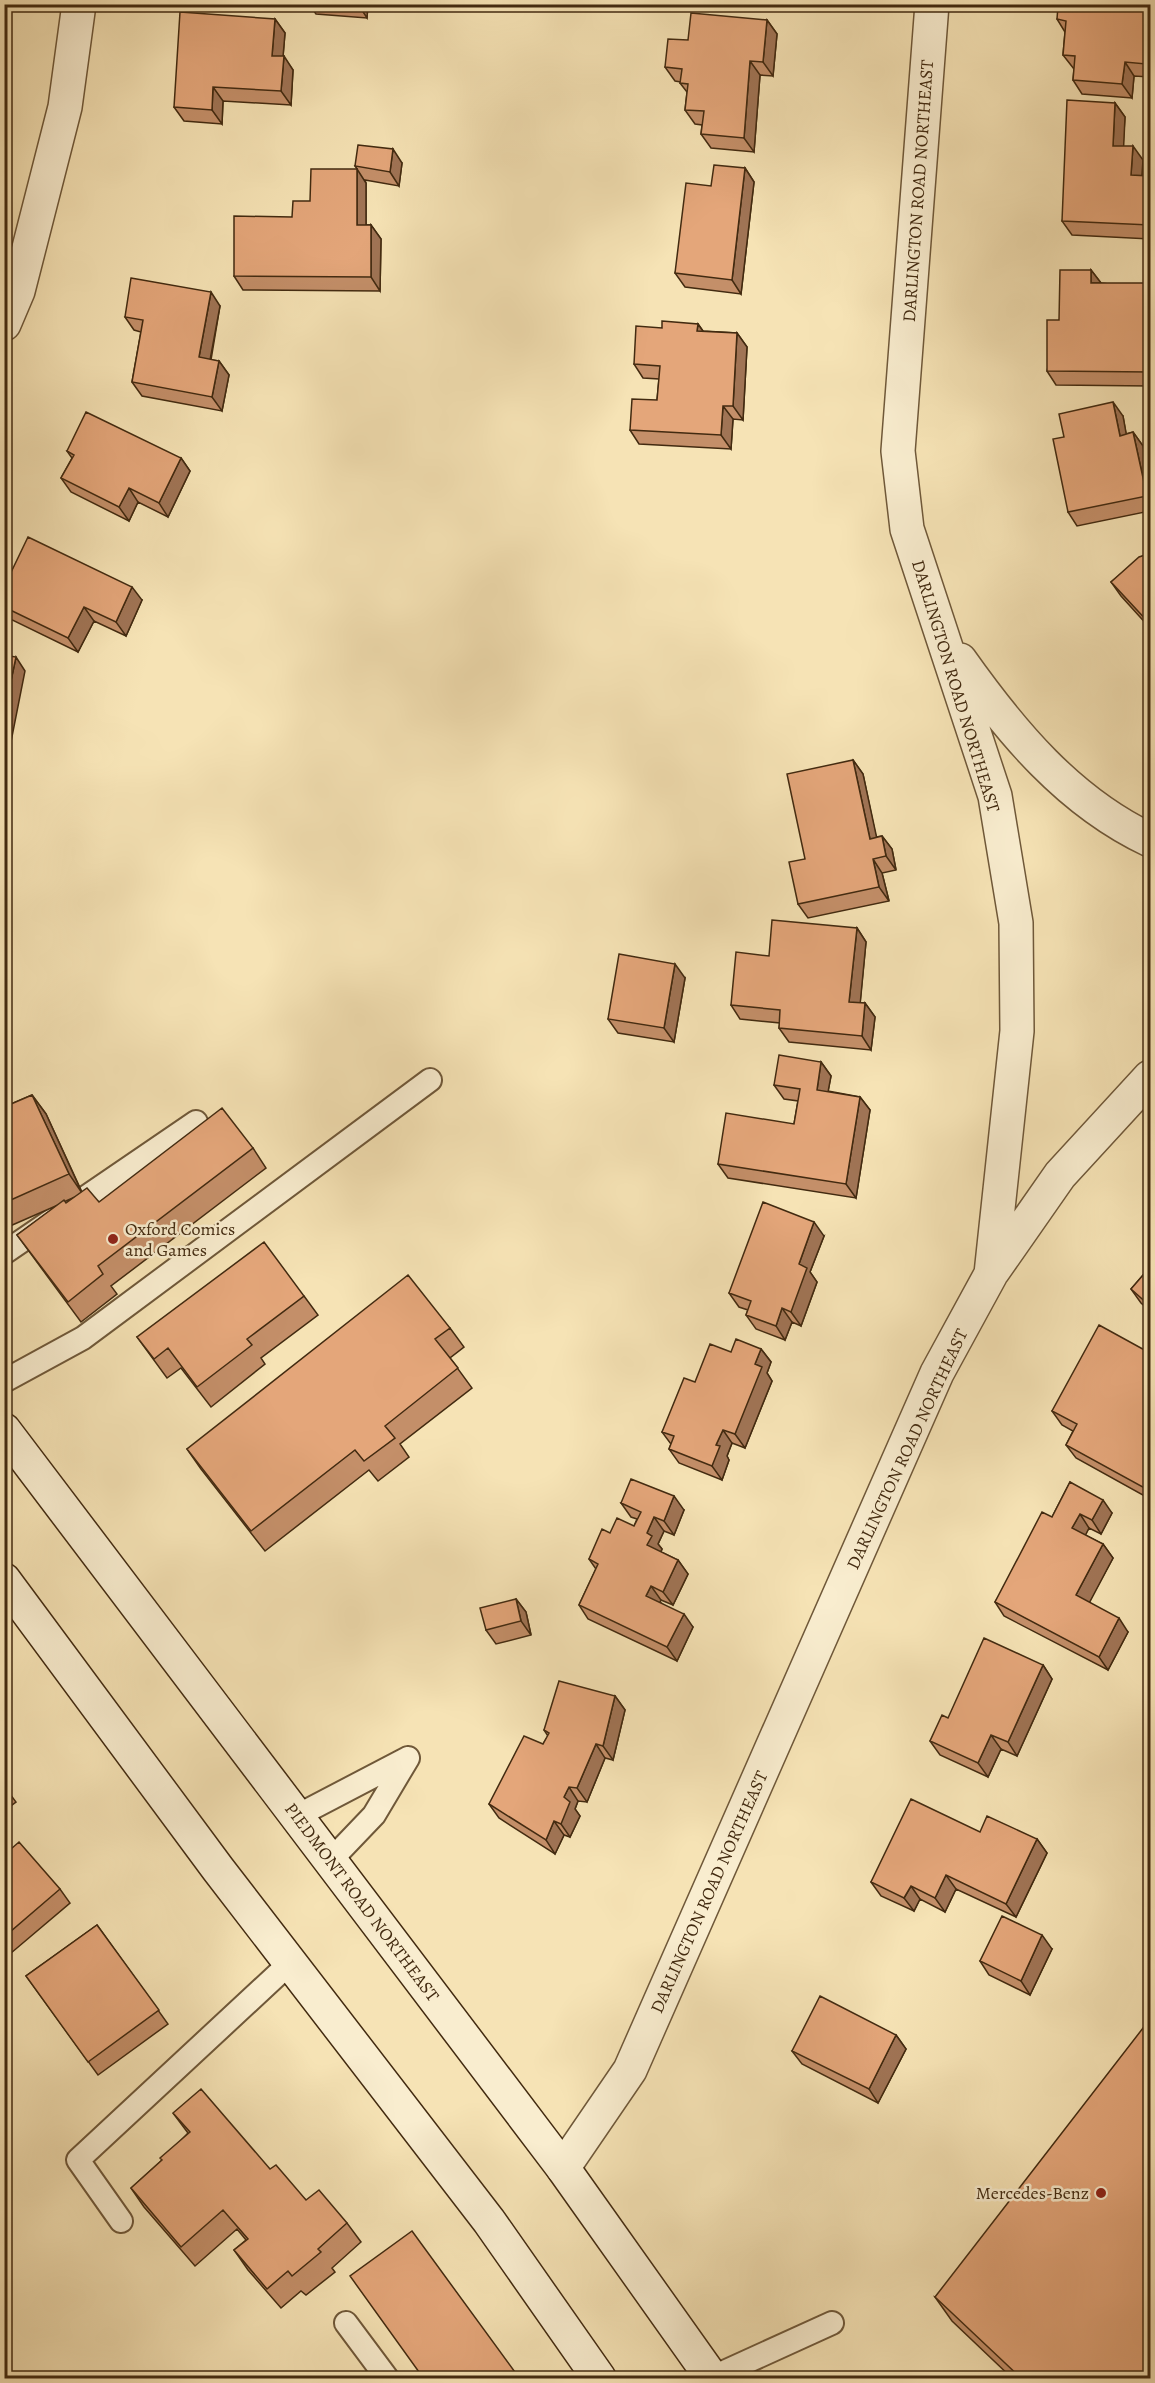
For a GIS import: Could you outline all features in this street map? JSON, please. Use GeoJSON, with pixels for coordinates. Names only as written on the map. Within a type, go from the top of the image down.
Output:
{"type":"FeatureCollection","features":[{"type":"Feature","properties":{"kind":"street"},"geometry":{"type":"LineString","coordinates":[[4,324],[18,291],[65,106],[79,4]]}},
{"type":"Feature","properties":{"kind":"street","name":"DARLINGTON ROAD NORTHEAST"},"geometry":{"type":"LineString","coordinates":[[563,2168],[630,2070],[937,1373],[991,1274],[1017,1031],[1016,923],[994,796],[907,529],[898,451],[932,4]]}},
{"type":"Feature","properties":{"kind":"street"},"geometry":{"type":"LineString","coordinates":[[941,634],[985,696],[1032,753],[1081,797],[1135,833],[1150,840]]}},
{"type":"Feature","properties":{"kind":"street"},"geometry":{"type":"LineString","coordinates":[[991,1274],[1060,1175],[1150,1077]]}},
{"type":"Feature","properties":{"kind":"street","name":"PIEDMONT ROAD NORTHEAST"},"geometry":{"type":"LineString","coordinates":[[4,1431],[563,2168],[711,2378]]}},
{"type":"Feature","properties":{"kind":"street"},"geometry":{"type":"LineString","coordinates":[[4,1580],[218,1869],[489,2221],[599,2379]]}},
{"type":"Feature","properties":{"kind":"lane"},"geometry":{"type":"LineString","coordinates":[[4,1381],[82,1338],[430,1080]]}},
{"type":"Feature","properties":{"kind":"lane"},"geometry":{"type":"LineString","coordinates":[[4,1252],[196,1122]]}},
{"type":"Feature","properties":{"kind":"lane"},"geometry":{"type":"LineString","coordinates":[[297,1816],[408,1758],[374,1815],[331,1860]]}},
{"type":"Feature","properties":{"kind":"lane"},"geometry":{"type":"LineString","coordinates":[[121,2221],[78,2160],[291,1962]]}},
{"type":"Feature","properties":{"kind":"lane"},"geometry":{"type":"LineString","coordinates":[[346,2323],[387,2379]]}},
{"type":"Feature","properties":{"kind":"lane"},"geometry":{"type":"LineString","coordinates":[[711,2378],[832,2323]]}},
{"type":"Feature","properties":{"kind":"building"},"geometry":{"type":"Polygon","coordinates":[[[1067,4],[1150,4],[1146,64],[1125,62],[1122,84],[1073,80],[1075,56],[1063,55],[1066,21],[1057,19],[1058,6],[1067,7],[1067,4]]]}},
{"type":"Feature","properties":{"kind":"building"},"geometry":{"type":"Polygon","coordinates":[[[180,12],[275,19],[272,56],[284,56],[281,91],[213,87],[212,110],[174,107],[180,12]]]}},
{"type":"Feature","properties":{"kind":"building"},"geometry":{"type":"Polygon","coordinates":[[[691,13],[767,20],[763,62],[750,61],[744,138],[701,134],[704,111],[685,110],[688,84],[680,83],[682,69],[665,67],[668,39],[688,40],[691,13]]]}},
{"type":"Feature","properties":{"kind":"building"},"geometry":{"type":"Polygon","coordinates":[[[1067,100],[1115,103],[1113,146],[1133,146],[1131,175],[1150,176],[1150,225],[1062,221],[1067,100]]]}},
{"type":"Feature","properties":{"kind":"building"},"geometry":{"type":"Polygon","coordinates":[[[358,145],[393,149],[390,172],[355,166],[358,145]]]}},
{"type":"Feature","properties":{"kind":"building"},"geometry":{"type":"Polygon","coordinates":[[[714,165],[745,168],[732,280],[675,273],[686,183],[711,186],[714,165]]]}},
{"type":"Feature","properties":{"kind":"building"},"geometry":{"type":"Polygon","coordinates":[[[311,169],[357,169],[357,225],[371,225],[371,277],[234,276],[234,216],[292,217],[293,201],[310,201],[311,169]]]}},
{"type":"Feature","properties":{"kind":"building"},"geometry":{"type":"Polygon","coordinates":[[[1060,270],[1091,270],[1091,283],[1146,283],[1146,307],[1150,307],[1150,372],[1047,371],[1047,320],[1059,320],[1060,270]]]}},
{"type":"Feature","properties":{"kind":"building"},"geometry":{"type":"Polygon","coordinates":[[[131,278],[211,292],[199,357],[219,361],[212,397],[132,382],[143,320],[125,317],[131,278]]]}},
{"type":"Feature","properties":{"kind":"building"},"geometry":{"type":"Polygon","coordinates":[[[662,321],[698,324],[697,331],[737,333],[733,406],[723,406],[721,435],[630,430],[632,399],[657,400],[660,366],[634,364],[636,326],[662,328],[662,321]]]}},
{"type":"Feature","properties":{"kind":"building"},"geometry":{"type":"Polygon","coordinates":[[[1113,402],[1120,436],[1133,432],[1147,496],[1068,512],[1053,439],[1064,437],[1059,414],[1113,402]]]}},
{"type":"Feature","properties":{"kind":"building"},"geometry":{"type":"Polygon","coordinates":[[[86,412],[181,458],[159,503],[129,488],[119,507],[61,478],[74,455],[67,451],[86,412]]]}},
{"type":"Feature","properties":{"kind":"building"},"geometry":{"type":"Polygon","coordinates":[[[28,537],[132,587],[116,622],[84,607],[68,638],[4,607],[4,587],[28,537]]]}},
{"type":"Feature","properties":{"kind":"building"},"geometry":{"type":"Polygon","coordinates":[[[1150,550],[1150,624],[1111,582],[1150,550]]]}},
{"type":"Feature","properties":{"kind":"building"},"geometry":{"type":"Polygon","coordinates":[[[4,655],[16,657],[4,714],[4,655]]]}},
{"type":"Feature","properties":{"kind":"building"},"geometry":{"type":"Polygon","coordinates":[[[853,760],[870,839],[882,836],[886,856],[873,859],[879,887],[798,904],[789,862],[805,859],[787,774],[853,760]]]}},
{"type":"Feature","properties":{"kind":"building"},"geometry":{"type":"Polygon","coordinates":[[[772,920],[857,928],[849,1002],[865,1003],[862,1036],[779,1028],[780,1010],[731,1005],[736,952],[769,956],[772,920]]]}},
{"type":"Feature","properties":{"kind":"building"},"geometry":{"type":"Polygon","coordinates":[[[619,954],[675,964],[664,1028],[608,1019],[619,954]]]}},
{"type":"Feature","properties":{"kind":"building"},"geometry":{"type":"Polygon","coordinates":[[[779,1055],[821,1062],[817,1090],[860,1097],[846,1184],[718,1164],[726,1113],[794,1124],[800,1089],[774,1085],[779,1055]]]}},
{"type":"Feature","properties":{"kind":"building"},"geometry":{"type":"Polygon","coordinates":[[[32,1095],[69,1174],[4,1203],[4,1107],[32,1095]]]}},
{"type":"Feature","properties":{"kind":"building"},"geometry":{"type":"Polygon","coordinates":[[[222,1108],[253,1148],[98,1266],[103,1274],[68,1302],[17,1235],[64,1200],[66,1203],[87,1188],[99,1202],[222,1108]]]}},
{"type":"Feature","properties":{"kind":"building"},"geometry":{"type":"Polygon","coordinates":[[[763,1202],[814,1222],[799,1264],[807,1268],[791,1312],[782,1308],[776,1326],[746,1315],[751,1301],[729,1293],[763,1202]]]}},
{"type":"Feature","properties":{"kind":"building"},"geometry":{"type":"Polygon","coordinates":[[[264,1242],[304,1296],[247,1339],[252,1345],[197,1387],[168,1348],[154,1359],[137,1337],[264,1242]]]}},
{"type":"Feature","properties":{"kind":"building"},"geometry":{"type":"Polygon","coordinates":[[[1150,1267],[1150,1306],[1131,1289],[1150,1267]]]}},
{"type":"Feature","properties":{"kind":"building"},"geometry":{"type":"Polygon","coordinates":[[[408,1275],[450,1328],[435,1339],[458,1368],[385,1426],[395,1438],[364,1461],[355,1450],[251,1531],[187,1449],[408,1275]]]}},
{"type":"Feature","properties":{"kind":"building"},"geometry":{"type":"Polygon","coordinates":[[[1099,1325],[1150,1353],[1150,1491],[1066,1445],[1077,1424],[1052,1411],[1099,1325]]]}},
{"type":"Feature","properties":{"kind":"building"},"geometry":{"type":"Polygon","coordinates":[[[736,1339],[761,1349],[755,1364],[762,1367],[735,1434],[723,1430],[716,1445],[720,1446],[712,1466],[669,1449],[674,1436],[662,1432],[684,1378],[695,1382],[710,1344],[731,1352],[736,1339]]]}},
{"type":"Feature","properties":{"kind":"building"},"geometry":{"type":"Polygon","coordinates":[[[631,1479],[674,1496],[664,1521],[654,1517],[647,1533],[652,1536],[647,1545],[678,1560],[663,1592],[651,1586],[646,1596],[684,1614],[667,1647],[579,1605],[598,1564],[589,1559],[602,1529],[610,1533],[617,1518],[634,1526],[641,1512],[621,1503],[631,1479]]]}},
{"type":"Feature","properties":{"kind":"building"},"geometry":{"type":"Polygon","coordinates":[[[1070,1482],[1103,1500],[1092,1520],[1080,1514],[1072,1528],[1103,1544],[1076,1595],[1119,1618],[1099,1657],[995,1602],[1042,1512],[1052,1517],[1070,1482]]]}},
{"type":"Feature","properties":{"kind":"building"},"geometry":{"type":"Polygon","coordinates":[[[516,1599],[521,1621],[486,1630],[480,1608],[516,1599]]]}},
{"type":"Feature","properties":{"kind":"building"},"geometry":{"type":"Polygon","coordinates":[[[984,1638],[1043,1665],[1008,1742],[991,1735],[978,1763],[930,1741],[942,1715],[948,1718],[984,1638]]]}},
{"type":"Feature","properties":{"kind":"building"},"geometry":{"type":"Polygon","coordinates":[[[559,1681],[615,1696],[603,1746],[596,1744],[577,1788],[569,1787],[564,1797],[570,1802],[561,1824],[554,1821],[546,1840],[489,1804],[524,1736],[543,1744],[549,1733],[544,1730],[559,1681]]]}},
{"type":"Feature","properties":{"kind":"building"},"geometry":{"type":"Polygon","coordinates":[[[911,1799],[980,1832],[987,1816],[1037,1839],[1006,1904],[946,1875],[935,1898],[911,1886],[904,1898],[871,1882],[911,1799]]]}},
{"type":"Feature","properties":{"kind":"building"},"geometry":{"type":"Polygon","coordinates":[[[19,1842],[60,1889],[4,1937],[4,1855],[19,1842]]]}},
{"type":"Feature","properties":{"kind":"building"},"geometry":{"type":"Polygon","coordinates":[[[1002,1916],[1042,1935],[1021,1981],[980,1961],[1002,1916]]]}},
{"type":"Feature","properties":{"kind":"building"},"geometry":{"type":"Polygon","coordinates":[[[97,1925],[159,2010],[88,2062],[26,1976],[97,1925]]]}},
{"type":"Feature","properties":{"kind":"building"},"geometry":{"type":"Polygon","coordinates":[[[820,1996],[896,2035],[869,2089],[792,2051],[820,1996]]]}},
{"type":"Feature","properties":{"kind":"building","name":"Mercedes-Benz"},"geometry":{"type":"Polygon","coordinates":[[[1150,2019],[1150,2379],[1022,2379],[935,2297],[1150,2019]]]}},
{"type":"Feature","properties":{"kind":"building"},"geometry":{"type":"Polygon","coordinates":[[[201,2089],[270,2169],[276,2165],[306,2200],[319,2190],[347,2223],[318,2249],[321,2252],[292,2276],[288,2271],[267,2289],[234,2250],[248,2239],[223,2210],[181,2247],[131,2188],[190,2132],[173,2113],[201,2089]]]}},
{"type":"Feature","properties":{"kind":"building"},"geometry":{"type":"Polygon","coordinates":[[[412,2231],[520,2379],[424,2379],[350,2276],[412,2231]]]}},
{"type":"Feature","properties":{"kind":"place","name":"Oxford Comics and Games"},"geometry":{"type":"Point","coordinates":[113,1239]}},
{"type":"Feature","properties":{"kind":"place","name":"Mercedes-Benz"},"geometry":{"type":"Point","coordinates":[1101,2193]}}]}
